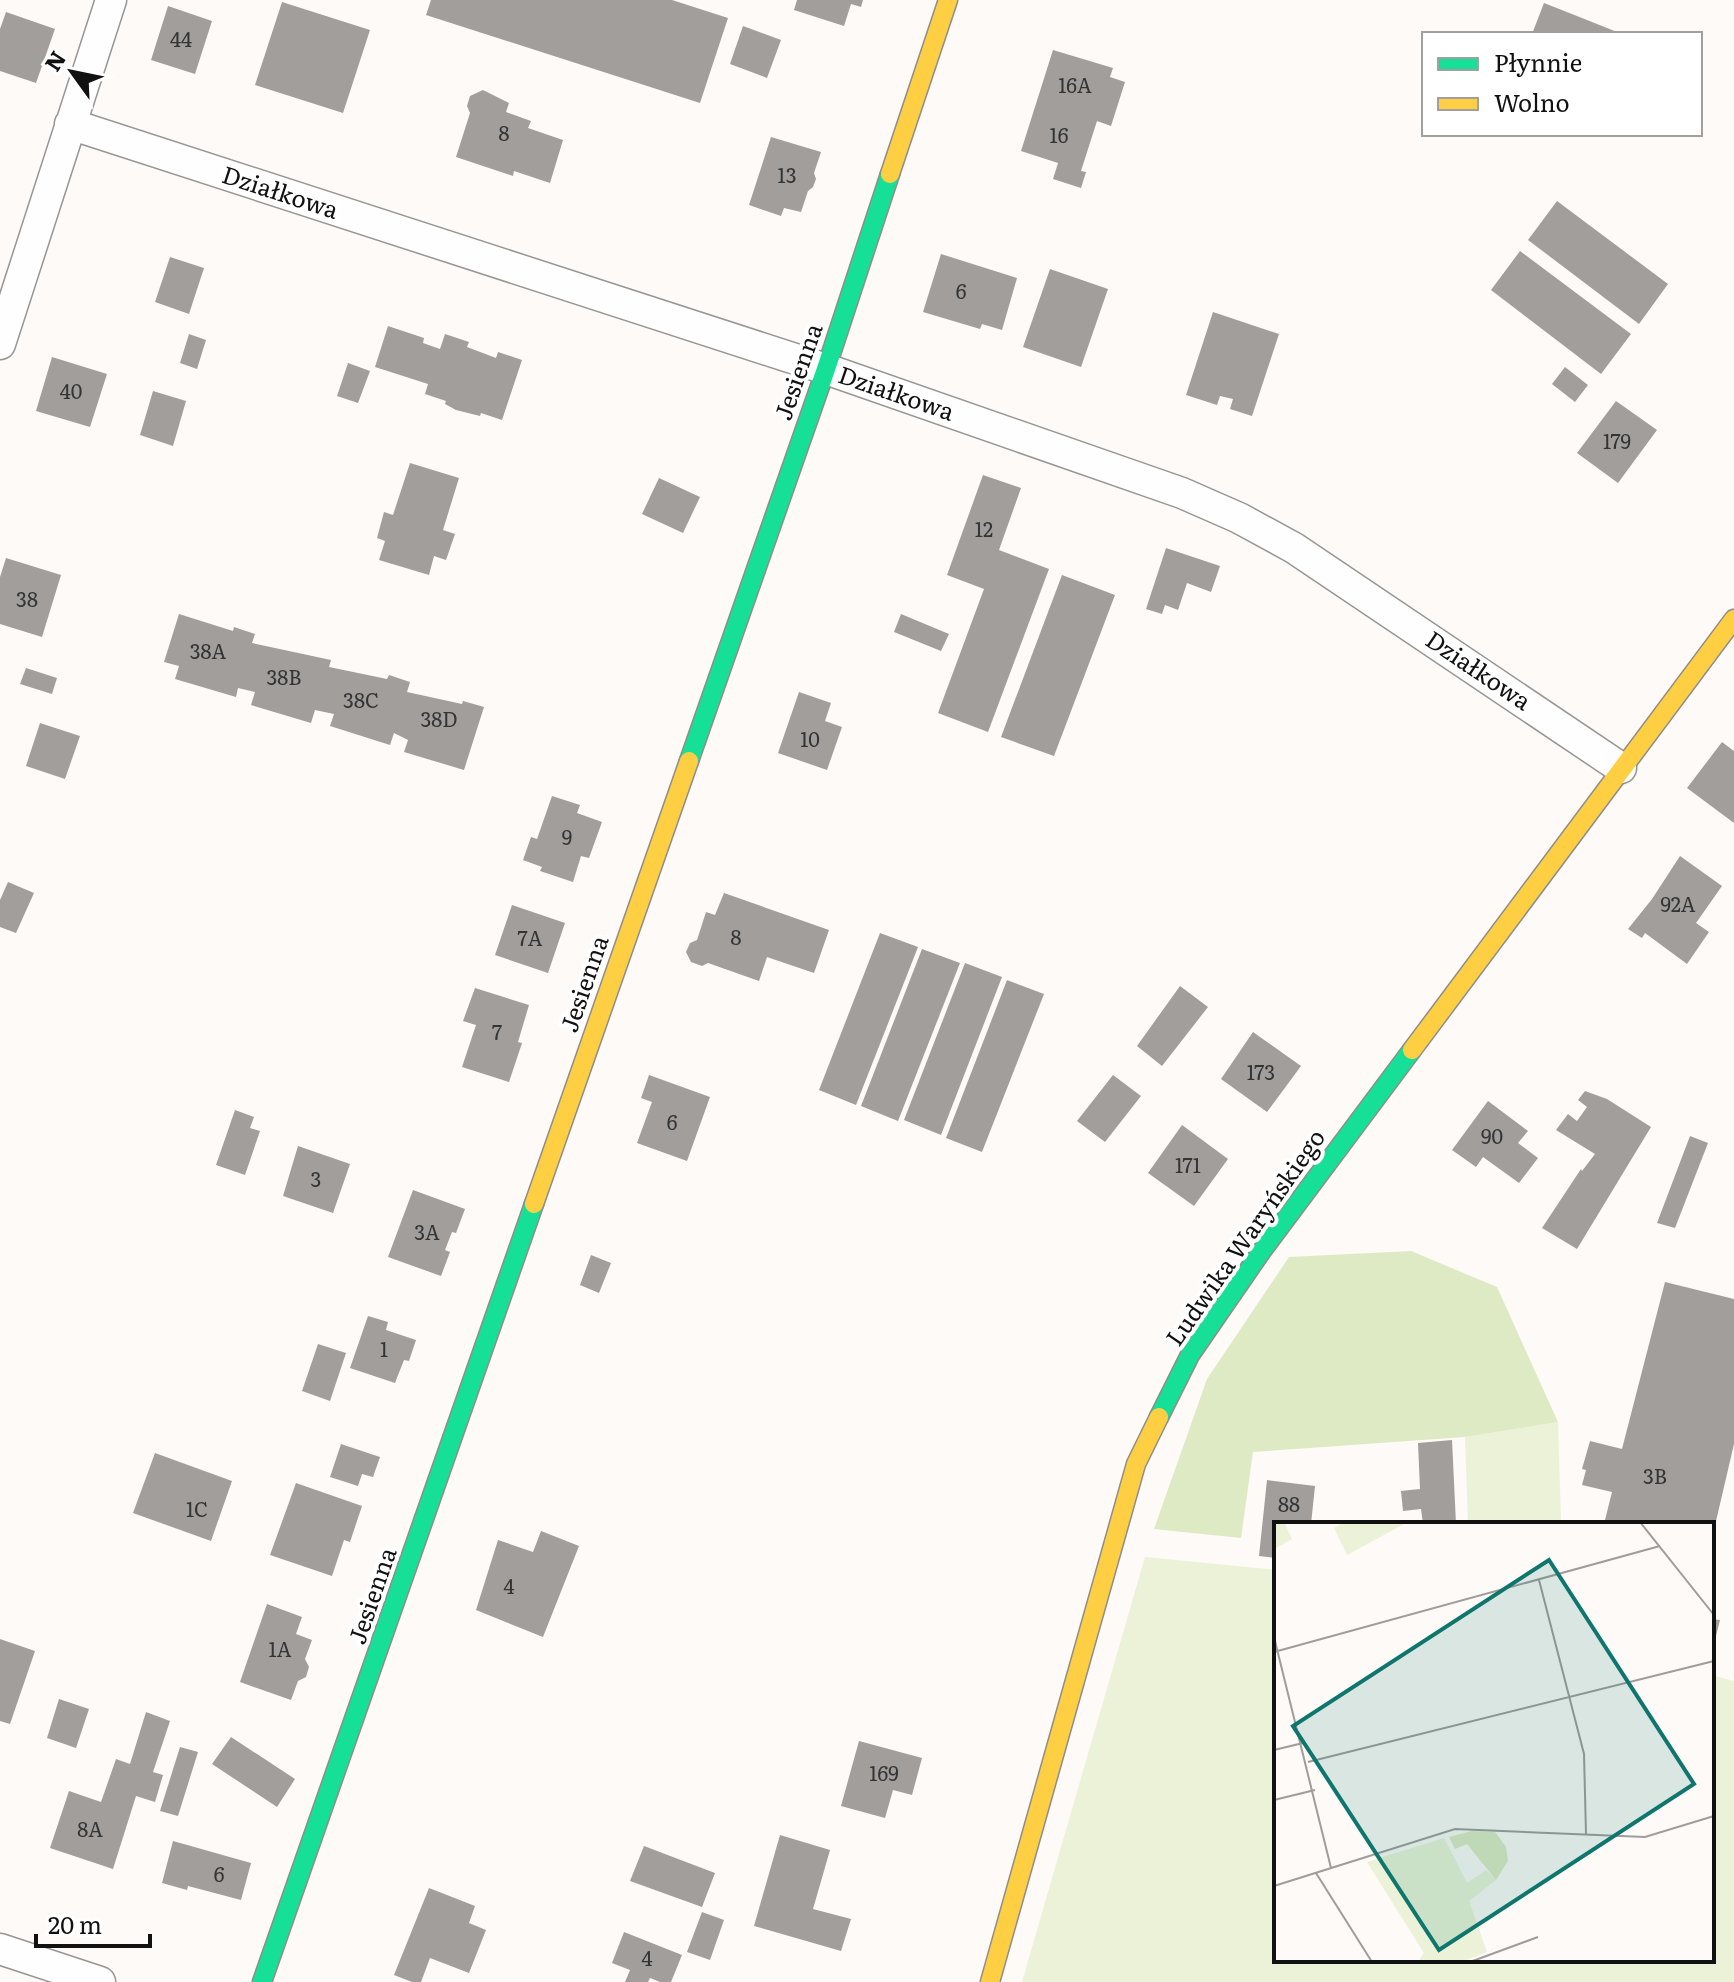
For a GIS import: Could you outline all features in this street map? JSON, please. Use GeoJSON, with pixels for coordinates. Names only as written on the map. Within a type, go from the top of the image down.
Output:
{"type":"FeatureCollection","features":[{"type":"Feature","properties":{"kind":"street"},"geometry":{"type":"LineString","coordinates":[[0,344],[111,0]]}},
{"type":"Feature","properties":{"kind":"street","name":"Jesienna"},"geometry":{"type":"LineString","coordinates":[[262,1982],[826,369],[948,0]]}},
{"type":"Feature","properties":{"kind":"street","name":"Działkowa"},"geometry":{"type":"LineString","coordinates":[[70,124],[826,369],[1182,493],[1239,518],[1294,548],[1621,768]]}},
{"type":"Feature","properties":{"kind":"street","name":"Ludwika Waryńskiego"},"geometry":{"type":"LineString","coordinates":[[990,1982],[1136,1464],[1190,1355],[1261,1252],[1734,619]]}},
{"type":"Feature","properties":{"kind":"street"},"geometry":{"type":"LineString","coordinates":[[0,1949],[100,1982]]}},
{"type":"Feature","properties":{"kind":"green space"},"geometry":{"type":"Polygon","coordinates":[[[1411,1251],[1497,1287],[1558,1422],[1465,1437],[1253,1452],[1241,1538],[1154,1529],[1207,1379],[1289,1257],[1411,1251]]]}},
{"type":"Feature","properties":{"kind":"green space"},"geometry":{"type":"Polygon","coordinates":[[[1558,1422],[1561,1522],[1468,1522],[1465,1437],[1558,1422]]]}},
{"type":"Feature","properties":{"kind":"green space"},"geometry":{"type":"Polygon","coordinates":[[[1145,1557],[1274,1570],[1274,1962],[1714,1962],[1714,1676],[1734,1681],[1734,1982],[1022,1982],[1145,1557]]]}},
{"type":"Feature","properties":{"kind":"building"},"geometry":{"type":"Polygon","coordinates":[[[431,0],[672,0],[728,18],[700,103],[426,15],[431,0]]]}},
{"type":"Feature","properties":{"kind":"building"},"geometry":{"type":"Polygon","coordinates":[[[797,0],[863,0],[861,7],[851,4],[844,26],[794,10],[797,0]]]}},
{"type":"Feature","properties":{"kind":"building"},"geometry":{"type":"Polygon","coordinates":[[[282,2],[370,30],[343,113],[255,85],[282,2]]]}},
{"type":"Feature","properties":{"kind":"building"},"geometry":{"type":"Polygon","coordinates":[[[1544,3],[1617,32],[1533,32],[1544,3]]]}},
{"type":"Feature","properties":{"kind":"building"},"geometry":{"type":"Polygon","coordinates":[[[168,6],[212,21],[195,74],[151,60],[168,6]]]}},
{"type":"Feature","properties":{"kind":"building"},"geometry":{"type":"Polygon","coordinates":[[[6,12],[55,29],[36,83],[0,71],[0,29],[6,12]]]}},
{"type":"Feature","properties":{"kind":"building"},"geometry":{"type":"Polygon","coordinates":[[[743,26],[781,40],[767,78],[730,64],[743,26]]]}},
{"type":"Feature","properties":{"kind":"building"},"geometry":{"type":"Polygon","coordinates":[[[1053,50],[1113,68],[1110,77],[1125,82],[1111,126],[1097,121],[1081,171],[1086,172],[1081,188],[1053,179],[1058,163],[1021,151],[1053,50]]]}},
{"type":"Feature","properties":{"kind":"building"},"geometry":{"type":"Polygon","coordinates":[[[483,90],[509,103],[506,112],[531,121],[528,128],[563,140],[550,183],[514,171],[513,176],[456,157],[470,113],[467,106],[470,96],[483,90]]]}},
{"type":"Feature","properties":{"kind":"building"},"geometry":{"type":"Polygon","coordinates":[[[771,137],[821,152],[814,173],[816,179],[801,212],[784,208],[781,216],[749,205],[771,137]]]}},
{"type":"Feature","properties":{"kind":"building"},"geometry":{"type":"Polygon","coordinates":[[[1557,201],[1668,284],[1639,324],[1528,240],[1557,201]]]}},
{"type":"Feature","properties":{"kind":"building"},"geometry":{"type":"Polygon","coordinates":[[[1520,251],[1631,334],[1601,374],[1491,290],[1520,251]]]}},
{"type":"Feature","properties":{"kind":"building"},"geometry":{"type":"Polygon","coordinates":[[[941,254],[1017,278],[1002,330],[982,324],[980,329],[923,312],[941,254]]]}},
{"type":"Feature","properties":{"kind":"building"},"geometry":{"type":"Polygon","coordinates":[[[170,257],[204,268],[189,314],[155,302],[170,257]]]}},
{"type":"Feature","properties":{"kind":"building"},"geometry":{"type":"Polygon","coordinates":[[[1050,269],[1108,289],[1081,367],[1023,347],[1050,269]]]}},
{"type":"Feature","properties":{"kind":"building"},"geometry":{"type":"Polygon","coordinates":[[[1213,312],[1279,334],[1252,416],[1230,409],[1233,399],[1220,396],[1217,405],[1186,395],[1213,312]]]}},
{"type":"Feature","properties":{"kind":"building"},"geometry":{"type":"Polygon","coordinates":[[[388,326],[424,338],[423,343],[440,349],[445,334],[469,342],[467,347],[496,358],[498,352],[522,360],[502,420],[456,410],[445,404],[446,401],[425,394],[428,384],[375,367],[388,326]]]}},
{"type":"Feature","properties":{"kind":"building"},"geometry":{"type":"Polygon","coordinates":[[[189,334],[206,340],[197,369],[180,363],[189,334]]]}},
{"type":"Feature","properties":{"kind":"building"},"geometry":{"type":"Polygon","coordinates":[[[52,357],[107,374],[90,427],[36,411],[52,357]]]}},
{"type":"Feature","properties":{"kind":"building"},"geometry":{"type":"Polygon","coordinates":[[[348,363],[370,371],[358,403],[337,396],[348,363]]]}},
{"type":"Feature","properties":{"kind":"building"},"geometry":{"type":"Polygon","coordinates":[[[1565,367],[1588,385],[1575,402],[1552,384],[1565,367]]]}},
{"type":"Feature","properties":{"kind":"building"},"geometry":{"type":"Polygon","coordinates":[[[153,391],[186,401],[173,446],[140,435],[153,391]]]}},
{"type":"Feature","properties":{"kind":"building"},"geometry":{"type":"Polygon","coordinates":[[[1616,401],[1657,430],[1618,483],[1577,453],[1616,401]]]}},
{"type":"Feature","properties":{"kind":"building"},"geometry":{"type":"Polygon","coordinates":[[[410,463],[459,478],[443,530],[455,534],[446,560],[434,556],[429,575],[379,560],[385,541],[377,538],[384,512],[393,515],[410,463]]]}},
{"type":"Feature","properties":{"kind":"building"},"geometry":{"type":"Polygon","coordinates":[[[983,475],[1021,488],[999,550],[1049,569],[988,732],[938,713],[984,589],[947,575],[983,475]]]}},
{"type":"Feature","properties":{"kind":"building"},"geometry":{"type":"Polygon","coordinates":[[[659,478],[700,497],[683,533],[642,514],[659,478]]]}},
{"type":"Feature","properties":{"kind":"building"},"geometry":{"type":"Polygon","coordinates":[[[1166,548],[1220,566],[1211,592],[1187,583],[1178,610],[1165,605],[1162,614],[1146,609],[1166,548]]]}},
{"type":"Feature","properties":{"kind":"building"},"geometry":{"type":"Polygon","coordinates":[[[6,558],[61,575],[42,637],[0,624],[0,577],[6,558]]]}},
{"type":"Feature","properties":{"kind":"building"},"geometry":{"type":"Polygon","coordinates":[[[1062,575],[1115,595],[1054,756],[1001,737],[1062,575]]]}},
{"type":"Feature","properties":{"kind":"building"},"geometry":{"type":"Polygon","coordinates":[[[179,614],[233,631],[234,627],[255,634],[252,643],[331,660],[329,667],[387,679],[389,675],[410,682],[407,692],[484,707],[464,770],[404,752],[408,740],[394,733],[390,745],[330,726],[334,714],[315,710],[311,723],[251,705],[255,692],[238,688],[236,697],[175,679],[179,666],[164,662],[179,614]]]}},
{"type":"Feature","properties":{"kind":"building"},"geometry":{"type":"Polygon","coordinates":[[[901,614],[949,634],[941,651],[894,632],[901,614]]]}},
{"type":"Feature","properties":{"kind":"building"},"geometry":{"type":"Polygon","coordinates":[[[26,668],[57,678],[52,694],[20,684],[26,668]]]}},
{"type":"Feature","properties":{"kind":"building"},"geometry":{"type":"Polygon","coordinates":[[[799,692],[831,703],[825,721],[842,727],[827,770],[778,753],[799,692]]]}},
{"type":"Feature","properties":{"kind":"building"},"geometry":{"type":"Polygon","coordinates":[[[40,723],[80,736],[65,779],[26,766],[40,723]]]}},
{"type":"Feature","properties":{"kind":"building"},"geometry":{"type":"Polygon","coordinates":[[[1722,742],[1734,751],[1734,823],[1687,788],[1722,742]]]}},
{"type":"Feature","properties":{"kind":"building"},"geometry":{"type":"Polygon","coordinates":[[[552,796],[580,805],[577,813],[602,822],[589,858],[581,856],[573,882],[540,871],[542,867],[523,860],[531,837],[537,839],[552,796]]]}},
{"type":"Feature","properties":{"kind":"building"},"geometry":{"type":"Polygon","coordinates":[[[1680,856],[1722,886],[1696,923],[1709,932],[1687,964],[1645,933],[1642,938],[1628,929],[1680,856]]]}},
{"type":"Feature","properties":{"kind":"building"},"geometry":{"type":"Polygon","coordinates":[[[8,882],[34,893],[16,933],[0,927],[0,900],[8,882]]]}},
{"type":"Feature","properties":{"kind":"building"},"geometry":{"type":"Polygon","coordinates":[[[724,893],[829,930],[814,973],[767,957],[759,981],[708,963],[702,966],[691,962],[686,952],[690,943],[697,940],[706,912],[715,915],[724,893]]]}},
{"type":"Feature","properties":{"kind":"building"},"geometry":{"type":"Polygon","coordinates":[[[512,905],[565,923],[548,973],[495,955],[512,905]]]}},
{"type":"Feature","properties":{"kind":"building"},"geometry":{"type":"Polygon","coordinates":[[[880,933],[918,947],[856,1105],[819,1090],[880,933]]]}},
{"type":"Feature","properties":{"kind":"building"},"geometry":{"type":"Polygon","coordinates":[[[922,949],[960,963],[898,1121],[861,1106],[922,949]]]}},
{"type":"Feature","properties":{"kind":"building"},"geometry":{"type":"Polygon","coordinates":[[[965,963],[1002,977],[941,1135],[904,1120],[965,963]]]}},
{"type":"Feature","properties":{"kind":"building"},"geometry":{"type":"Polygon","coordinates":[[[1007,980],[1044,994],[982,1152],[946,1138],[1007,980]]]}},
{"type":"Feature","properties":{"kind":"building"},"geometry":{"type":"Polygon","coordinates":[[[1180,986],[1208,1007],[1162,1066],[1137,1046],[1180,986]]]}},
{"type":"Feature","properties":{"kind":"building"},"geometry":{"type":"Polygon","coordinates":[[[475,988],[529,1005],[518,1042],[522,1043],[509,1082],[462,1067],[476,1025],[463,1021],[475,988]]]}},
{"type":"Feature","properties":{"kind":"building"},"geometry":{"type":"Polygon","coordinates":[[[1253,1032],[1301,1066],[1267,1112],[1221,1079],[1253,1032]]]}},
{"type":"Feature","properties":{"kind":"building"},"geometry":{"type":"Polygon","coordinates":[[[649,1075],[710,1097],[687,1161],[637,1143],[652,1102],[641,1098],[649,1075]]]}},
{"type":"Feature","properties":{"kind":"building"},"geometry":{"type":"Polygon","coordinates":[[[1113,1075],[1141,1096],[1105,1142],[1077,1121],[1113,1075]]]}},
{"type":"Feature","properties":{"kind":"building"},"geometry":{"type":"Polygon","coordinates":[[[1585,1091],[1607,1099],[1651,1127],[1577,1249],[1542,1228],[1581,1169],[1595,1154],[1556,1130],[1568,1114],[1577,1121],[1587,1107],[1578,1100],[1585,1091]]]}},
{"type":"Feature","properties":{"kind":"building"},"geometry":{"type":"Polygon","coordinates":[[[1488,1101],[1528,1131],[1518,1143],[1538,1158],[1519,1183],[1483,1157],[1476,1167],[1452,1150],[1488,1101]]]}},
{"type":"Feature","properties":{"kind":"building"},"geometry":{"type":"Polygon","coordinates":[[[235,1110],[254,1117],[250,1128],[260,1131],[245,1175],[216,1165],[235,1110]]]}},
{"type":"Feature","properties":{"kind":"building"},"geometry":{"type":"Polygon","coordinates":[[[1182,1125],[1228,1159],[1194,1206],[1148,1173],[1182,1125]]]}},
{"type":"Feature","properties":{"kind":"building"},"geometry":{"type":"Polygon","coordinates":[[[1690,1136],[1708,1143],[1675,1228],[1657,1223],[1690,1136]]]}},
{"type":"Feature","properties":{"kind":"building"},"geometry":{"type":"Polygon","coordinates":[[[298,1146],[350,1164],[333,1213],[283,1196],[298,1146]]]}},
{"type":"Feature","properties":{"kind":"building"},"geometry":{"type":"Polygon","coordinates":[[[413,1190],[465,1209],[456,1233],[452,1232],[445,1250],[450,1252],[441,1276],[388,1257],[413,1190]]]}},
{"type":"Feature","properties":{"kind":"building"},"geometry":{"type":"Polygon","coordinates":[[[591,1255],[611,1263],[599,1293],[580,1285],[591,1255]]]}},
{"type":"Feature","properties":{"kind":"building"},"geometry":{"type":"Polygon","coordinates":[[[1665,1282],[1734,1299],[1734,1444],[1714,1530],[1714,1522],[1604,1522],[1612,1492],[1582,1485],[1586,1470],[1582,1469],[1590,1441],[1622,1449],[1665,1282]]]}},
{"type":"Feature","properties":{"kind":"building"},"geometry":{"type":"Polygon","coordinates":[[[368,1316],[388,1322],[386,1330],[416,1340],[409,1361],[404,1360],[395,1383],[350,1368],[368,1316]]]}},
{"type":"Feature","properties":{"kind":"building"},"geometry":{"type":"Polygon","coordinates":[[[318,1344],[346,1353],[330,1401],[302,1391],[318,1344]]]}},
{"type":"Feature","properties":{"kind":"building"},"geometry":{"type":"Polygon","coordinates":[[[1452,1440],[1456,1522],[1423,1522],[1421,1509],[1403,1511],[1401,1491],[1420,1489],[1418,1443],[1452,1440]]]}},
{"type":"Feature","properties":{"kind":"building"},"geometry":{"type":"Polygon","coordinates":[[[341,1444],[380,1457],[373,1477],[362,1474],[358,1486],[330,1477],[341,1444]]]}},
{"type":"Feature","properties":{"kind":"building"},"geometry":{"type":"Polygon","coordinates":[[[155,1453],[232,1481],[211,1541],[133,1513],[155,1453]]]}},
{"type":"Feature","properties":{"kind":"building"},"geometry":{"type":"Polygon","coordinates":[[[1267,1480],[1315,1486],[1311,1522],[1274,1522],[1274,1558],[1259,1556],[1267,1480]]]}},
{"type":"Feature","properties":{"kind":"building"},"geometry":{"type":"Polygon","coordinates":[[[296,1483],[362,1506],[350,1542],[344,1540],[332,1576],[270,1555],[296,1483]]]}},
{"type":"Feature","properties":{"kind":"building"},"geometry":{"type":"Polygon","coordinates":[[[541,1531],[579,1546],[543,1637],[476,1610],[498,1540],[533,1552],[541,1531]]]}},
{"type":"Feature","properties":{"kind":"building"},"geometry":{"type":"Polygon","coordinates":[[[267,1604],[302,1617],[296,1634],[312,1640],[305,1659],[309,1667],[306,1677],[298,1681],[291,1700],[240,1682],[267,1604]]]}},
{"type":"Feature","properties":{"kind":"building"},"geometry":{"type":"Polygon","coordinates":[[[1714,1619],[1720,1620],[1714,1644],[1714,1619]]]}},
{"type":"Feature","properties":{"kind":"building"},"geometry":{"type":"Polygon","coordinates":[[[0,1639],[35,1651],[10,1724],[0,1721],[0,1639]]]}},
{"type":"Feature","properties":{"kind":"building"},"geometry":{"type":"Polygon","coordinates":[[[59,1699],[89,1709],[76,1748],[47,1738],[59,1699]]]}},
{"type":"Feature","properties":{"kind":"building"},"geometry":{"type":"Polygon","coordinates":[[[146,1712],[170,1721],[153,1772],[163,1775],[155,1802],[136,1796],[113,1869],[50,1848],[69,1791],[101,1802],[116,1759],[130,1764],[146,1712]]]}},
{"type":"Feature","properties":{"kind":"building"},"geometry":{"type":"Polygon","coordinates":[[[231,1737],[295,1779],[277,1807],[212,1764],[231,1737]]]}},
{"type":"Feature","properties":{"kind":"building"},"geometry":{"type":"Polygon","coordinates":[[[859,1741],[922,1758],[912,1795],[893,1790],[885,1818],[841,1806],[859,1741]]]}},
{"type":"Feature","properties":{"kind":"building"},"geometry":{"type":"Polygon","coordinates":[[[180,1747],[198,1752],[178,1816],[160,1811],[180,1747]]]}},
{"type":"Feature","properties":{"kind":"building"},"geometry":{"type":"Polygon","coordinates":[[[780,1835],[830,1850],[813,1909],[851,1919],[841,1951],[754,1926],[780,1835]]]}},
{"type":"Feature","properties":{"kind":"building"},"geometry":{"type":"Polygon","coordinates":[[[173,1841],[251,1863],[241,1900],[188,1886],[187,1890],[162,1883],[173,1841]]]}},
{"type":"Feature","properties":{"kind":"building"},"geometry":{"type":"Polygon","coordinates":[[[644,1846],[715,1873],[702,1907],[630,1881],[644,1846]]]}},
{"type":"Feature","properties":{"kind":"building"},"geometry":{"type":"Polygon","coordinates":[[[429,1888],[475,1906],[469,1923],[486,1930],[469,1973],[430,1958],[421,1982],[412,1982],[394,1975],[429,1888]]]}},
{"type":"Feature","properties":{"kind":"building"},"geometry":{"type":"Polygon","coordinates":[[[702,1912],[724,1920],[710,1960],[687,1952],[702,1912]]]}},
{"type":"Feature","properties":{"kind":"building"},"geometry":{"type":"Polygon","coordinates":[[[624,1932],[682,1955],[671,1982],[650,1978],[648,1982],[625,1982],[630,1970],[612,1963],[624,1932]]]}},
{"type":"Feature","properties":{"kind":"traffic: fast"},"geometry":{"type":"LineString","coordinates":[[689,761],[826,369],[890,174]]}},
{"type":"Feature","properties":{"kind":"traffic: fast"},"geometry":{"type":"LineString","coordinates":[[1159,1417],[1190,1355],[1261,1252],[1412,1050]]}},
{"type":"Feature","properties":{"kind":"traffic: fast"},"geometry":{"type":"LineString","coordinates":[[262,1982],[534,1204]]}},
{"type":"Feature","properties":{"kind":"traffic: slow"},"geometry":{"type":"LineString","coordinates":[[890,174],[948,0]]}},
{"type":"Feature","properties":{"kind":"traffic: slow"},"geometry":{"type":"LineString","coordinates":[[1412,1050],[1734,619]]}},
{"type":"Feature","properties":{"kind":"traffic: slow"},"geometry":{"type":"LineString","coordinates":[[534,1204],[689,761]]}},
{"type":"Feature","properties":{"kind":"traffic: slow"},"geometry":{"type":"LineString","coordinates":[[990,1982],[1136,1464],[1159,1417]]}}]}
